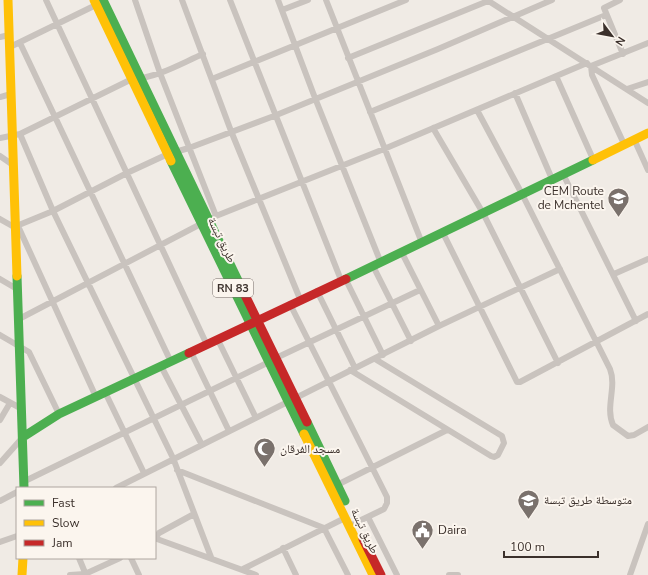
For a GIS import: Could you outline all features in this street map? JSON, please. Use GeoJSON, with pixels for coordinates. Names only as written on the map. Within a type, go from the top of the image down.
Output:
{"type":"FeatureCollection","features":[{"type":"Feature","properties":{"kind":"street"},"geometry":{"type":"LineString","coordinates":[[8,0],[5,36],[10,46],[11,94],[16,135],[13,165],[24,486],[124,432],[420,290]]}},
{"type":"Feature","properties":{"kind":"street"},"geometry":{"type":"LineString","coordinates":[[46,0],[208,345]]}},
{"type":"Feature","properties":{"kind":"street"},"geometry":{"type":"LineString","coordinates":[[134,0],[160,73],[190,148],[209,221]]}},
{"type":"Feature","properties":{"kind":"street"},"geometry":{"type":"LineString","coordinates":[[182,0],[259,200],[300,299]]}},
{"type":"Feature","properties":{"kind":"street"},"geometry":{"type":"LineString","coordinates":[[230,0],[301,183],[343,279],[364,316],[383,355]]}},
{"type":"Feature","properties":{"kind":"street"},"geometry":{"type":"LineString","coordinates":[[278,0],[342,166],[392,303],[412,340]]}},
{"type":"Feature","properties":{"kind":"street"},"geometry":{"type":"LineString","coordinates":[[282,10],[308,0]]}},
{"type":"Feature","properties":{"kind":"street"},"geometry":{"type":"LineString","coordinates":[[326,0],[336,29],[422,243]]}},
{"type":"Feature","properties":{"kind":"street"},"geometry":{"type":"LineString","coordinates":[[212,79],[406,0]]}},
{"type":"Feature","properties":{"kind":"street"},"geometry":{"type":"LineString","coordinates":[[348,58],[488,0],[648,103]]}},
{"type":"Feature","properties":{"kind":"street"},"geometry":{"type":"LineString","coordinates":[[534,0],[539,6]]}},
{"type":"Feature","properties":{"kind":"street"},"geometry":{"type":"LineString","coordinates":[[16,227],[53,211],[127,173],[172,153],[190,148],[274,116],[552,0]]}},
{"type":"Feature","properties":{"kind":"street"},"geometry":{"type":"LineString","coordinates":[[620,0],[605,7],[606,14],[623,54]]}},
{"type":"Feature","properties":{"kind":"street"},"geometry":{"type":"LineString","coordinates":[[10,46],[101,1]]}},
{"type":"Feature","properties":{"kind":"street","name":"طريق تبسة"},"geometry":{"type":"LineString","coordinates":[[101,1],[172,153],[209,221],[254,322],[373,575]]}},
{"type":"Feature","properties":{"kind":"street"},"geometry":{"type":"LineString","coordinates":[[370,112],[606,14]]}},
{"type":"Feature","properties":{"kind":"street"},"geometry":{"type":"LineString","coordinates":[[20,42],[171,362]]}},
{"type":"Feature","properties":{"kind":"street"},"geometry":{"type":"LineString","coordinates":[[18,319],[209,221],[556,76],[623,54],[648,43]]}},
{"type":"Feature","properties":{"kind":"street"},"geometry":{"type":"LineString","coordinates":[[0,138],[16,135],[137,79],[160,73],[202,54]]}},
{"type":"Feature","properties":{"kind":"street"},"geometry":{"type":"LineString","coordinates":[[589,64],[592,75],[624,144]]}},
{"type":"Feature","properties":{"kind":"street"},"geometry":{"type":"LineString","coordinates":[[556,76],[593,159]]}},
{"type":"Feature","properties":{"kind":"street"},"geometry":{"type":"LineString","coordinates":[[627,89],[648,82]]}},
{"type":"Feature","properties":{"kind":"street"},"geometry":{"type":"LineString","coordinates":[[515,93],[552,179]]}},
{"type":"Feature","properties":{"kind":"street"},"geometry":{"type":"LineString","coordinates":[[0,97],[11,94]]}},
{"type":"Feature","properties":{"kind":"street"},"geometry":{"type":"LineString","coordinates":[[477,110],[522,194],[613,376],[610,412],[614,425],[628,436],[634,435],[648,427]]}},
{"type":"Feature","properties":{"kind":"street"},"geometry":{"type":"LineString","coordinates":[[433,128],[483,213],[558,363]]}},
{"type":"Feature","properties":{"kind":"street"},"geometry":{"type":"LineString","coordinates":[[0,463],[2,455],[23,437],[59,414],[208,345],[317,291],[402,253],[648,133]]}},
{"type":"Feature","properties":{"kind":"street"},"geometry":{"type":"LineString","coordinates":[[16,135],[173,458],[211,557]]}},
{"type":"Feature","properties":{"kind":"street"},"geometry":{"type":"LineString","coordinates":[[634,139],[648,170]]}},
{"type":"Feature","properties":{"kind":"street"},"geometry":{"type":"LineString","coordinates":[[0,156],[13,165]]}},
{"type":"Feature","properties":{"kind":"street"},"geometry":{"type":"LineString","coordinates":[[563,174],[614,274],[636,321]]}},
{"type":"Feature","properties":{"kind":"street"},"geometry":{"type":"LineString","coordinates":[[0,219],[16,227],[96,397]]}},
{"type":"Feature","properties":{"kind":"street"},"geometry":{"type":"LineString","coordinates":[[443,233],[517,382],[520,382],[558,363],[648,314]]}},
{"type":"Feature","properties":{"kind":"street"},"geometry":{"type":"LineString","coordinates":[[402,253],[439,326]]}},
{"type":"Feature","properties":{"kind":"street"},"geometry":{"type":"LineString","coordinates":[[614,274],[648,259]]}},
{"type":"Feature","properties":{"kind":"street"},"geometry":{"type":"LineString","coordinates":[[118,487],[173,458],[229,432],[439,326],[560,269]]}},
{"type":"Feature","properties":{"kind":"street"},"geometry":{"type":"LineString","coordinates":[[0,279],[17,289]]}},
{"type":"Feature","properties":{"kind":"street"},"geometry":{"type":"LineString","coordinates":[[317,291],[353,369],[447,430],[491,456],[494,457],[498,454],[504,443],[502,436],[376,358]]}},
{"type":"Feature","properties":{"kind":"street"},"geometry":{"type":"LineString","coordinates":[[290,304],[387,497],[388,503],[384,509],[355,523]]}},
{"type":"Feature","properties":{"kind":"street"},"geometry":{"type":"LineString","coordinates":[[0,335],[20,346],[33,356],[59,414]]}},
{"type":"Feature","properties":{"kind":"street"},"geometry":{"type":"LineString","coordinates":[[218,340],[256,418]]}},
{"type":"Feature","properties":{"kind":"street"},"geometry":{"type":"LineString","coordinates":[[191,352],[229,432]]}},
{"type":"Feature","properties":{"kind":"street"},"geometry":{"type":"LineString","coordinates":[[161,366],[202,445]]}},
{"type":"Feature","properties":{"kind":"street"},"geometry":{"type":"LineString","coordinates":[[105,392],[144,473]]}},
{"type":"Feature","properties":{"kind":"street"},"geometry":{"type":"LineString","coordinates":[[0,397],[22,409]]}},
{"type":"Feature","properties":{"kind":"street","name":"طريق تبسة"},"geometry":{"type":"LineString","coordinates":[[291,400],[337,485],[381,575]]}},
{"type":"Feature","properties":{"kind":"street"},"geometry":{"type":"LineString","coordinates":[[0,420],[10,403]]}},
{"type":"Feature","properties":{"kind":"street"},"geometry":{"type":"LineString","coordinates":[[337,485],[447,430]]}},
{"type":"Feature","properties":{"kind":"street"},"geometry":{"type":"LineString","coordinates":[[177,470],[324,528],[348,575]]}},
{"type":"Feature","properties":{"kind":"street"},"geometry":{"type":"LineString","coordinates":[[0,501],[16,493]]}},
{"type":"Feature","properties":{"kind":"street"},"geometry":{"type":"LineString","coordinates":[[194,514],[159,532],[156,537],[168,544],[211,557],[256,575]]}},
{"type":"Feature","properties":{"kind":"street"},"geometry":{"type":"LineString","coordinates":[[368,517],[397,575]]}},
{"type":"Feature","properties":{"kind":"street"},"geometry":{"type":"LineString","coordinates":[[243,569],[282,548],[345,518]]}},
{"type":"Feature","properties":{"kind":"street"},"geometry":{"type":"LineString","coordinates":[[630,575],[648,524]]}},
{"type":"Feature","properties":{"kind":"street"},"geometry":{"type":"LineString","coordinates":[[0,542],[16,536]]}},
{"type":"Feature","properties":{"kind":"street"},"geometry":{"type":"LineString","coordinates":[[282,548],[296,575]]}},
{"type":"Feature","properties":{"kind":"street"},"geometry":{"type":"LineString","coordinates":[[22,575],[23,559]]}},
{"type":"Feature","properties":{"kind":"street"},"geometry":{"type":"LineString","coordinates":[[79,559],[85,574]]}},
{"type":"Feature","properties":{"kind":"street"},"geometry":{"type":"LineString","coordinates":[[70,575],[85,574],[118,559]]}},
{"type":"Feature","properties":{"kind":"street"},"geometry":{"type":"LineString","coordinates":[[131,559],[139,575]]}},
{"type":"Feature","properties":{"kind":"street"},"geometry":{"type":"LineString","coordinates":[[449,575],[458,575]]}},
{"type":"Feature","properties":{"kind":"traffic: fast"},"geometry":{"type":"LineString","coordinates":[[103,0],[244,293]]}},
{"type":"Feature","properties":{"kind":"traffic: fast"},"geometry":{"type":"LineString","coordinates":[[346,279],[593,160]]}},
{"type":"Feature","properties":{"kind":"traffic: fast"},"geometry":{"type":"LineString","coordinates":[[171,161],[304,434]]}},
{"type":"Feature","properties":{"kind":"traffic: fast"},"geometry":{"type":"LineString","coordinates":[[17,276],[24,487]]}},
{"type":"Feature","properties":{"kind":"traffic: fast"},"geometry":{"type":"LineString","coordinates":[[23,437],[59,414],[189,353]]}},
{"type":"Feature","properties":{"kind":"traffic: fast"},"geometry":{"type":"LineString","coordinates":[[307,422],[345,501]]}},
{"type":"Feature","properties":{"kind":"traffic: slow"},"geometry":{"type":"LineString","coordinates":[[8,0],[17,276]]}},
{"type":"Feature","properties":{"kind":"traffic: slow"},"geometry":{"type":"LineString","coordinates":[[94,0],[171,161]]}},
{"type":"Feature","properties":{"kind":"traffic: slow"},"geometry":{"type":"LineString","coordinates":[[593,160],[648,133]]}},
{"type":"Feature","properties":{"kind":"traffic: slow"},"geometry":{"type":"LineString","coordinates":[[304,434],[373,575]]}},
{"type":"Feature","properties":{"kind":"traffic: slow"},"geometry":{"type":"LineString","coordinates":[[22,575],[23,559]]}},
{"type":"Feature","properties":{"kind":"traffic: jam"},"geometry":{"type":"LineString","coordinates":[[189,353],[346,279]]}},
{"type":"Feature","properties":{"kind":"traffic: jam"},"geometry":{"type":"LineString","coordinates":[[244,293],[307,422]]}},
{"type":"Feature","properties":{"kind":"traffic: jam"},"geometry":{"type":"LineString","coordinates":[[363,539],[381,575]]}},
{"type":"Feature","properties":{"kind":"place","name":"CEM Route de Mchentel"},"geometry":{"type":"Point","coordinates":[619,218]}},
{"type":"Feature","properties":{"kind":"place","name":"مسجد الفرقان"},"geometry":{"type":"Point","coordinates":[265,468]}},
{"type":"Feature","properties":{"kind":"place","name":"متوسطة طريق تبسة"},"geometry":{"type":"Point","coordinates":[529,520]}},
{"type":"Feature","properties":{"kind":"place","name":"Daira"},"geometry":{"type":"Point","coordinates":[423,550]}}]}
